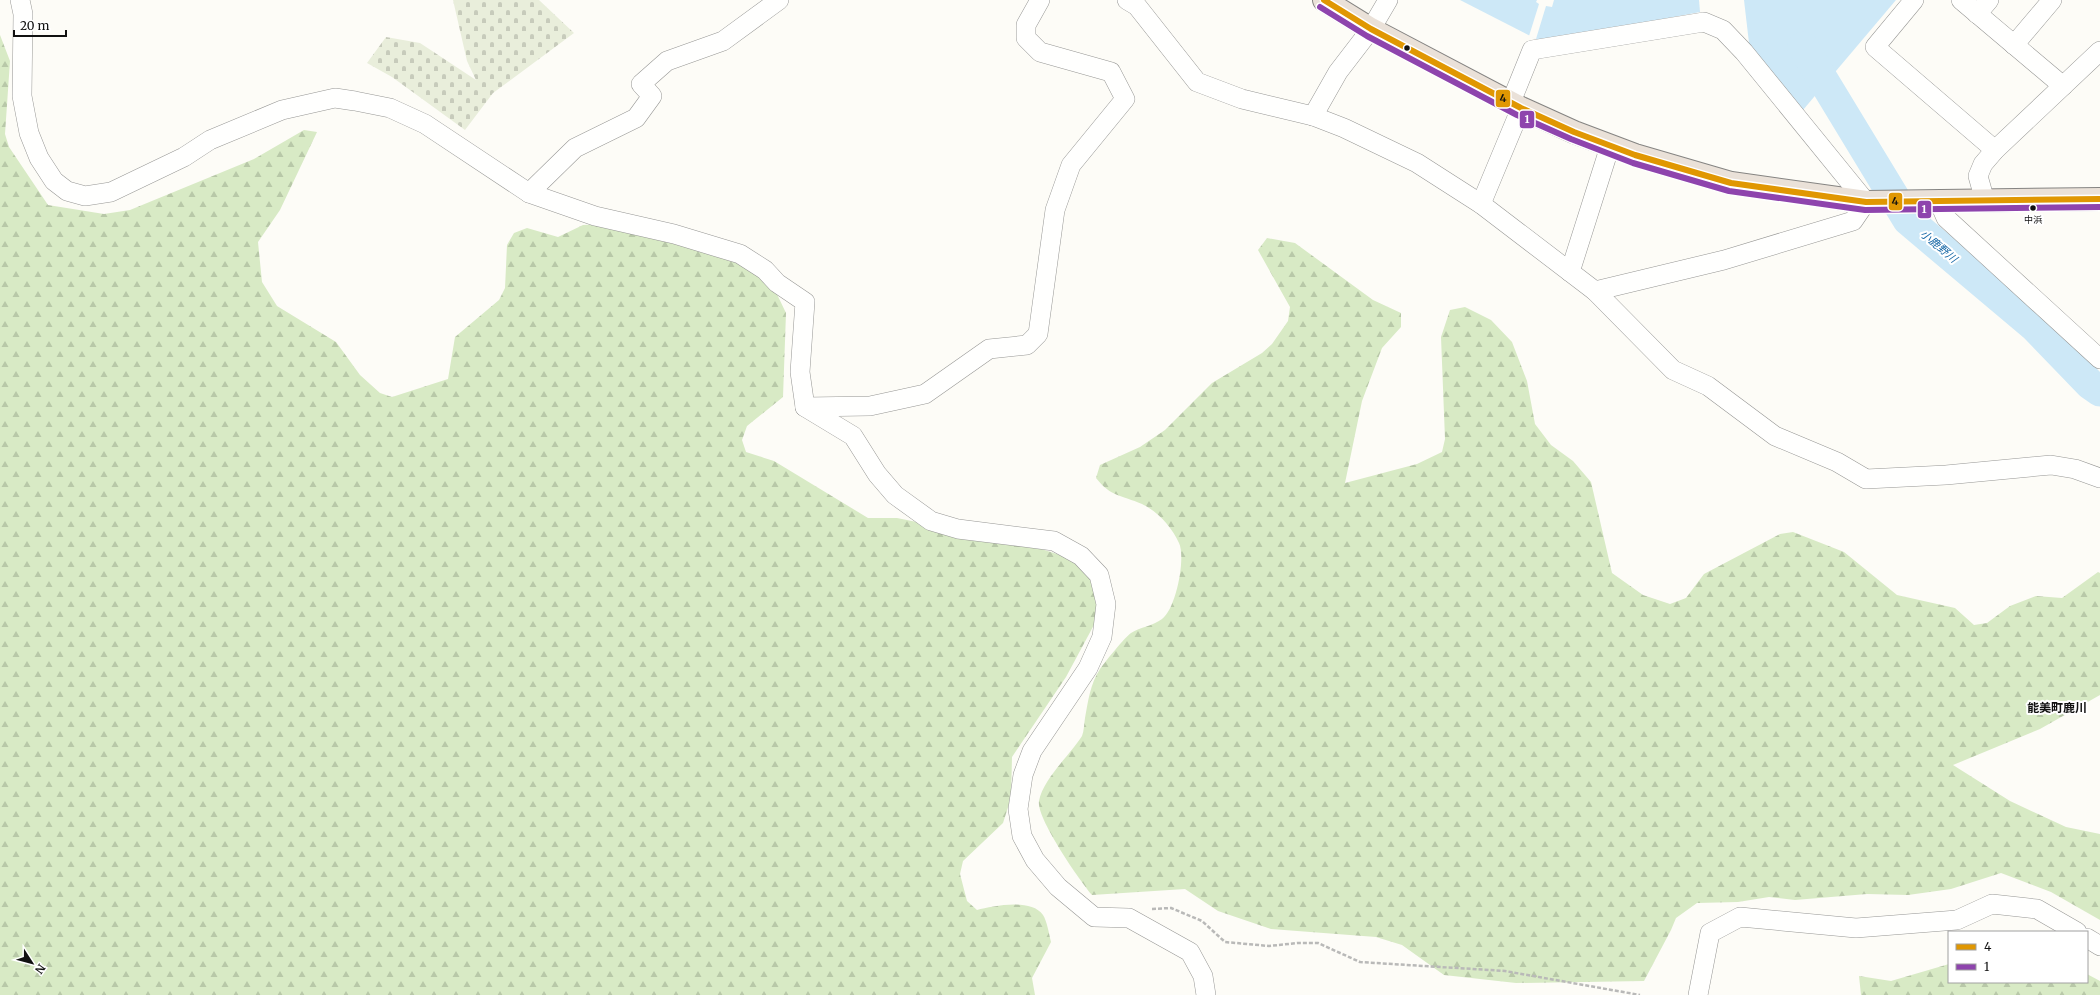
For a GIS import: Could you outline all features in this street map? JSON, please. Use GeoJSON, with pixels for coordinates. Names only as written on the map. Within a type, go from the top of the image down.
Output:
{"type":"FeatureCollection","features":[{"type":"Feature","properties":{"kind":"highway"},"geometry":{"type":"LineString","coordinates":[[1324,0],[1371,29],[1516,105],[1574,132],[1610,146],[1688,172],[1731,183],[1870,202],[2100,199]]}},
{"type":"Feature","properties":{"kind":"street"},"geometry":{"type":"LineString","coordinates":[[20,0],[23,14],[22,96],[29,133],[38,158],[54,181],[67,191],[85,196],[110,192],[184,157],[210,140],[282,110],[335,98],[390,108],[425,124],[529,193],[595,216],[674,234],[740,254],[764,270],[777,283],[805,302],[800,372],[805,407]]}},
{"type":"Feature","properties":{"kind":"street"},"geometry":{"type":"LineString","coordinates":[[529,193],[575,148],[636,118],[652,96],[641,84],[667,61],[723,41],[779,0]]}},
{"type":"Feature","properties":{"kind":"street"},"geometry":{"type":"LineString","coordinates":[[805,407],[870,406],[925,394],[989,349],[1027,345],[1038,334],[1055,210],[1069,171],[1095,133],[1125,99],[1111,72],[1040,52],[1026,38],[1026,24],[1040,0]]}},
{"type":"Feature","properties":{"kind":"street"},"geometry":{"type":"LineString","coordinates":[[1127,0],[1137,6],[1197,82],[1242,99],[1313,116],[1344,128],[1417,163],[1481,204],[1595,291],[1673,370],[1708,386],[1775,436],[1837,462],[1866,479],[1946,475],[2051,465],[2075,469],[2100,478]]}},
{"type":"Feature","properties":{"kind":"street"},"geometry":{"type":"LineString","coordinates":[[1313,116],[1338,72],[1371,29],[1388,0]]}},
{"type":"Feature","properties":{"kind":"street"},"geometry":{"type":"LineString","coordinates":[[1914,0],[1875,47],[1995,150]]}},
{"type":"Feature","properties":{"kind":"street"},"geometry":{"type":"LineString","coordinates":[[1961,0],[1983,7],[2014,45],[2062,86]]}},
{"type":"Feature","properties":{"kind":"street"},"geometry":{"type":"LineString","coordinates":[[2014,45],[2052,0]]}},
{"type":"Feature","properties":{"kind":"street"},"geometry":{"type":"LineString","coordinates":[[1481,204],[1516,105],[1532,50],[1704,22],[1723,30],[1744,52],[1870,202],[1853,221],[1724,260],[1595,291]]}},
{"type":"Feature","properties":{"kind":"street"},"geometry":{"type":"LineString","coordinates":[[1985,201],[1978,176],[1983,164],[1995,150],[2100,51]]}},
{"type":"Feature","properties":{"kind":"street"},"geometry":{"type":"LineString","coordinates":[[1570,272],[1610,146]]}},
{"type":"Feature","properties":{"kind":"street"},"geometry":{"type":"LineString","coordinates":[[1934,202],[1946,218],[2100,359]]}},
{"type":"Feature","properties":{"kind":"street"},"geometry":{"type":"LineString","coordinates":[[805,407],[853,436],[877,474],[895,495],[931,521],[958,529],[1054,541],[1081,556],[1099,575],[1106,604],[1102,638],[1088,668],[1032,751],[1023,775],[1018,809],[1022,836],[1035,860],[1058,887],[1094,917],[1129,918],[1190,952],[1204,976],[1206,995]]}},
{"type":"Feature","properties":{"kind":"street"},"geometry":{"type":"LineString","coordinates":[[1698,995],[1710,933],[1740,917],[1856,928],[1957,920],[1992,904],[2038,909],[2075,931]]}},
{"type":"Feature","properties":{"kind":"street"},"geometry":{"type":"LineString","coordinates":[[2088,939],[2100,946]]}},
{"type":"Feature","properties":{"kind":"path"},"geometry":{"type":"LineString","coordinates":[[1149,909],[1171,908],[1202,922],[1225,942],[1269,946],[1298,943],[1318,943],[1360,962],[1505,971],[1640,995]]}},
{"type":"Feature","properties":{"kind":"green space"},"geometry":{"type":"Polygon","coordinates":[[[453,0],[539,0],[574,33],[493,93],[465,130],[392,77],[367,63],[386,37],[420,43],[476,80],[467,61],[453,0]]]}},
{"type":"Feature","properties":{"kind":"green space"},"geometry":{"type":"Polygon","coordinates":[[[0,35],[10,61],[5,134],[9,147],[48,205],[104,214],[130,210],[254,159],[304,130],[317,132],[280,210],[258,242],[262,282],[277,306],[336,342],[360,375],[380,393],[392,397],[448,379],[455,337],[499,300],[505,288],[507,245],[514,233],[527,228],[558,237],[583,225],[611,224],[744,261],[774,288],[786,313],[783,397],[747,426],[742,440],[746,452],[774,461],[868,518],[897,518],[1026,544],[1066,557],[1078,563],[1104,596],[1102,610],[1066,677],[1012,757],[1011,798],[1003,823],[963,861],[960,874],[967,901],[977,910],[1002,905],[1021,905],[1030,906],[1043,915],[1047,924],[1051,942],[1032,978],[1035,995],[0,995],[0,35]]]}},
{"type":"Feature","properties":{"kind":"green space"},"geometry":{"type":"Polygon","coordinates":[[[1267,238],[1295,243],[1373,300],[1401,313],[1401,327],[1382,348],[1362,401],[1345,483],[1417,464],[1442,452],[1445,439],[1441,337],[1450,310],[1465,307],[1491,320],[1512,342],[1527,381],[1535,424],[1551,445],[1573,461],[1591,482],[1612,573],[1643,595],[1670,604],[1686,598],[1704,574],[1780,534],[1793,532],[1844,552],[1897,595],[1955,608],[1974,625],[1987,623],[2010,606],[2036,596],[2062,598],[2098,572],[2100,573],[2100,695],[2040,729],[1953,765],[2010,801],[2066,827],[2100,834],[2100,920],[2051,892],[2001,873],[1951,889],[1908,895],[1867,894],[1795,900],[1769,897],[1738,902],[1697,903],[1676,918],[1644,981],[1516,983],[1444,975],[1402,945],[1376,937],[1271,929],[1218,911],[1185,889],[1092,895],[1069,864],[1051,835],[1044,821],[1039,801],[1051,776],[1082,736],[1090,693],[1100,669],[1128,635],[1162,619],[1172,605],[1178,583],[1181,560],[1181,550],[1176,537],[1168,525],[1158,515],[1142,504],[1117,495],[1107,489],[1096,478],[1100,465],[1140,447],[1165,430],[1212,383],[1262,353],[1272,344],[1288,321],[1290,307],[1258,250],[1267,238]]]}},
{"type":"Feature","properties":{"kind":"green space"},"geometry":{"type":"Polygon","coordinates":[[[1948,964],[1948,983],[2088,983],[2088,975],[2100,981],[2100,995],[1861,995],[1859,976],[1891,981],[1948,964]]]}},
{"type":"Feature","properties":{"kind":"water"},"geometry":{"type":"Polygon","coordinates":[[[1460,0],[1699,0],[1700,12],[1542,42],[1460,0]]]}},
{"type":"Feature","properties":{"kind":"water"},"geometry":{"type":"Polygon","coordinates":[[[1744,0],[1896,0],[1803,110],[1749,43],[1744,0]]]}},
{"type":"Feature","properties":{"kind":"pier"},"geometry":{"type":"Polygon","coordinates":[[[1537,0],[1554,0],[1552,7],[1546,6],[1536,39],[1529,36],[1539,4],[1536,2],[1537,0]]]}},
{"type":"Feature","properties":{"kind":"waterway","name":"小鹿野川"},"geometry":{"type":"LineString","coordinates":[[1803,47],[1908,220],[2035,327],[2090,384],[2100,391]]}},
{"type":"Feature","properties":{"kind":"transit line","name":"4"},"geometry":{"type":"LineString","coordinates":[[1324,0],[1371,29],[1521,108],[1574,132],[1635,155],[1731,183],[1866,202],[2100,199]]}},
{"type":"Feature","properties":{"kind":"transit line","name":"1"},"geometry":{"type":"LineString","coordinates":[[1320,7],[1367,36],[1517,115],[1571,139],[1633,163],[1729,191],[1865,210],[2100,207]]}},
{"type":"Feature","properties":{"kind":"place","name":"中浜"},"geometry":{"type":"Point","coordinates":[2033,208]}},
{"type":"Feature","properties":{"kind":"district","name":"能美町鹿川"},"geometry":{"type":"Point","coordinates":[2057,707]}}]}
